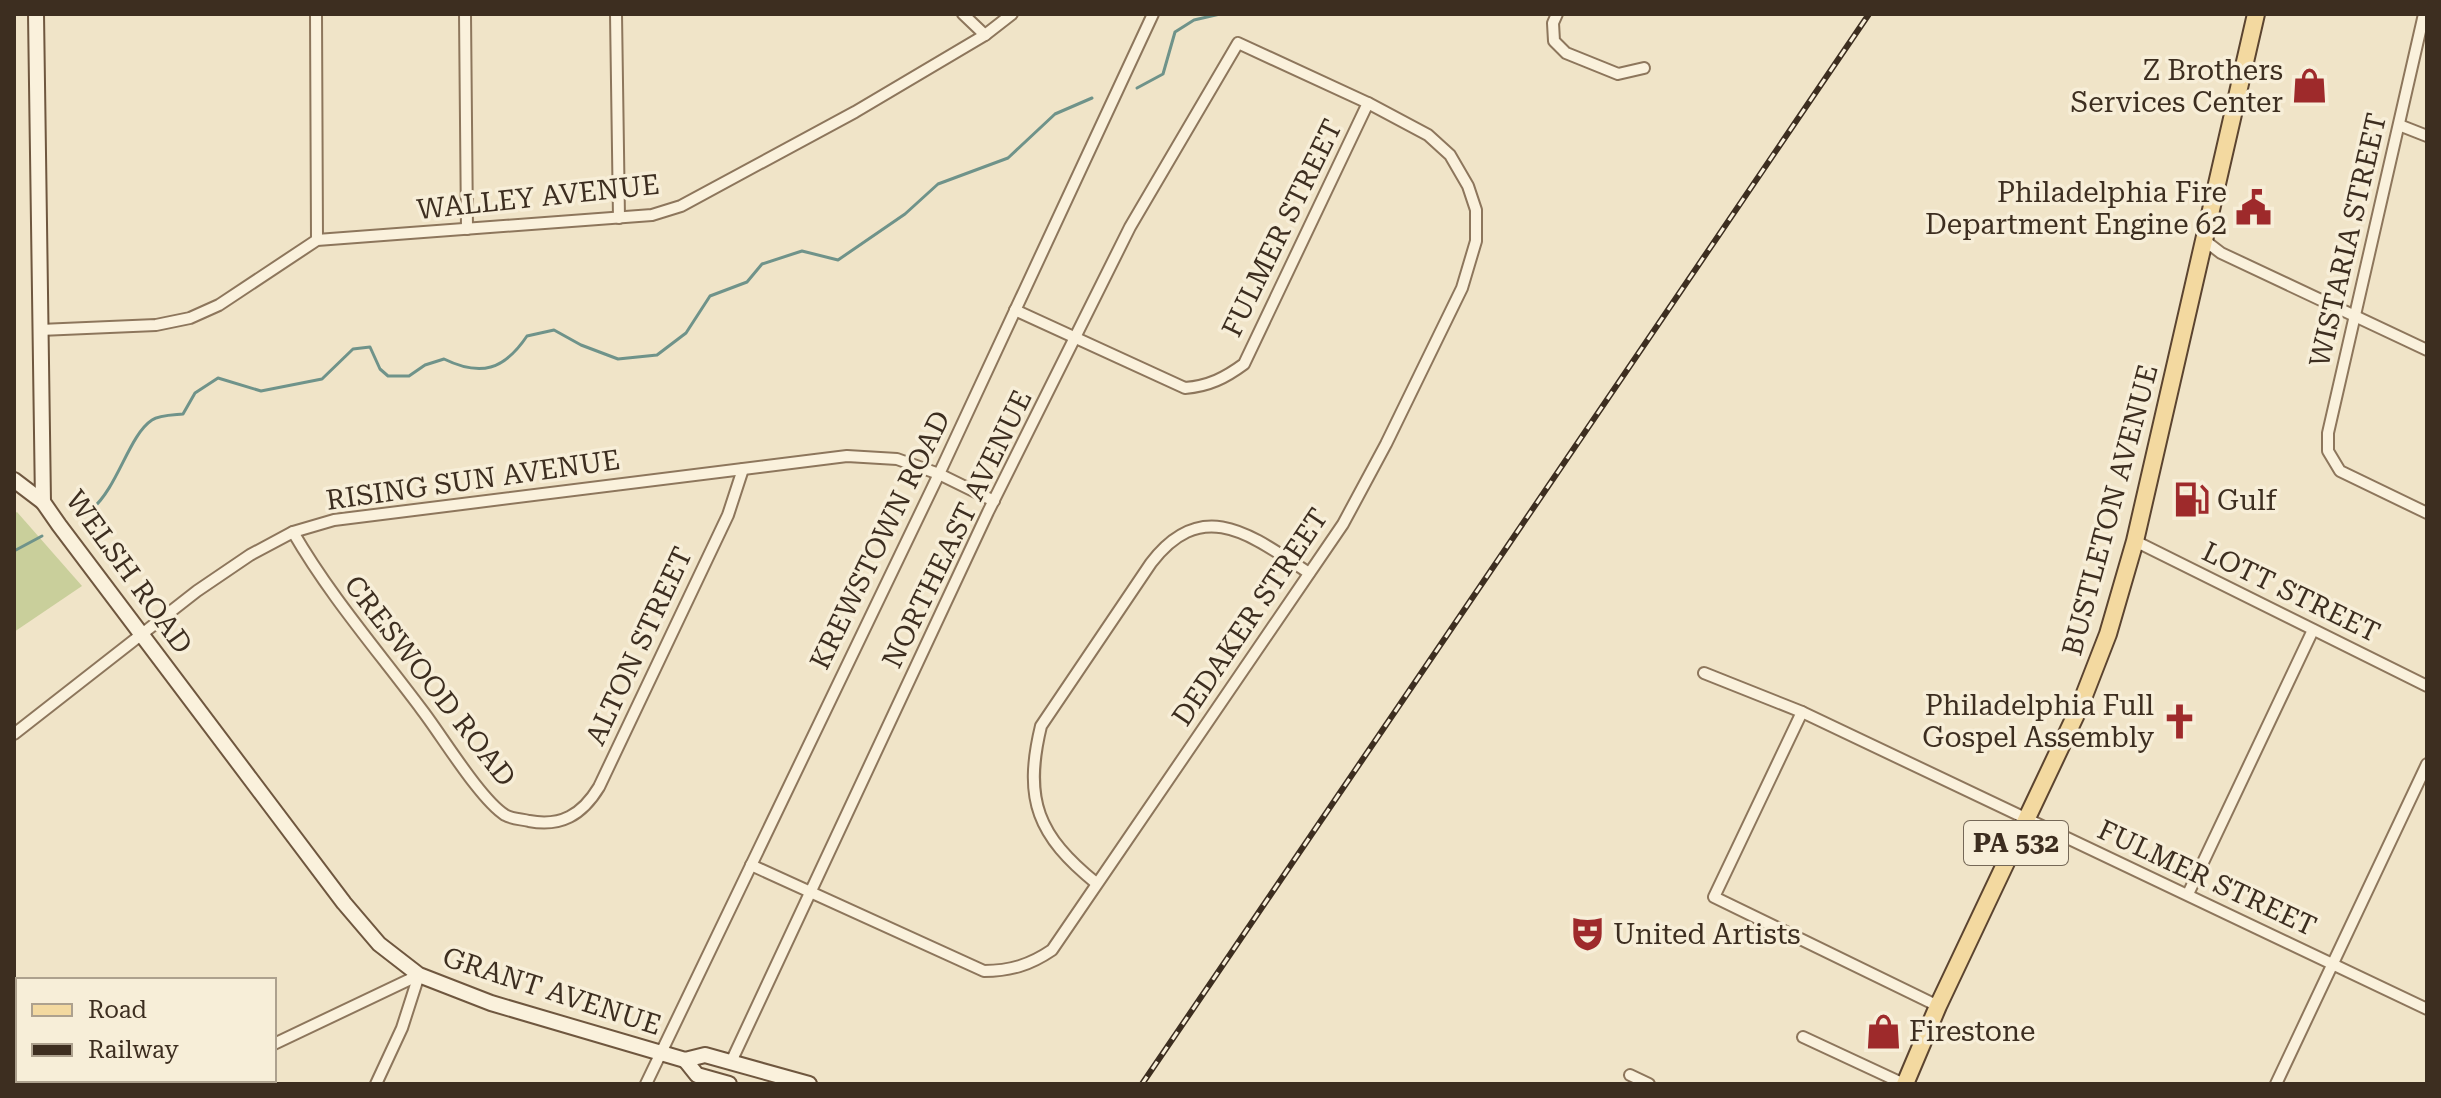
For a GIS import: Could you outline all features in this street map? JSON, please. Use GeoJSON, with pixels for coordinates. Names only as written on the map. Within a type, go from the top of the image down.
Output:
{"type":"FeatureCollection","features":[{"type":"Feature","properties":{"kind":"main road","name":"WELSH ROAD"},"geometry":{"type":"LineString","coordinates":[[36,14],[43,502],[344,903],[379,944],[419,975]]}},
{"type":"Feature","properties":{"kind":"main road","name":"BUSTLETON AVENUE"},"geometry":{"type":"LineString","coordinates":[[1904,1084],[2080,706],[2095,667],[2135,541],[2256,14]]}},
{"type":"Feature","properties":{"kind":"main road"},"geometry":{"type":"LineString","coordinates":[[14,480],[43,502]]}},
{"type":"Feature","properties":{"kind":"main road","name":"GRANT AVENUE"},"geometry":{"type":"LineString","coordinates":[[419,975],[491,1003],[685,1060],[705,1055],[809,1084]]}},
{"type":"Feature","properties":{"kind":"main road","name":"GRANT AVENUE"},"geometry":{"type":"LineString","coordinates":[[685,1060],[697,1075],[729,1084]]}},
{"type":"Feature","properties":{"kind":"street"},"geometry":{"type":"LineString","coordinates":[[316,14],[317,240]]}},
{"type":"Feature","properties":{"kind":"street"},"geometry":{"type":"LineString","coordinates":[[465,14],[467,229]]}},
{"type":"Feature","properties":{"kind":"street"},"geometry":{"type":"LineString","coordinates":[[616,14],[619,218]]}},
{"type":"Feature","properties":{"kind":"street"},"geometry":{"type":"LineString","coordinates":[[963,14],[985,35]]}},
{"type":"Feature","properties":{"kind":"street","name":"WALLEY AVENUE"},"geometry":{"type":"LineString","coordinates":[[40,330],[156,325],[190,318],[219,305],[317,240],[652,215],[681,206],[855,112],[985,35],[1012,14]]}},
{"type":"Feature","properties":{"kind":"street","name":"KREWSTOWN ROAD"},"geometry":{"type":"LineString","coordinates":[[646,1084],[939,474],[1153,14]]}},
{"type":"Feature","properties":{"kind":"street"},"geometry":{"type":"LineString","coordinates":[[1557,14],[1553,23],[1554,41],[1566,53],[1618,74],[1644,68]]}},
{"type":"Feature","properties":{"kind":"street","name":"WISTARIA STREET"},"geometry":{"type":"LineString","coordinates":[[2424,14],[2328,433],[2328,451],[2344,472],[2427,513]]}},
{"type":"Feature","properties":{"kind":"street","name":"NORTHEAST AVENUE"},"geometry":{"type":"LineString","coordinates":[[731,1062],[994,501],[1130,227],[1238,43],[1368,103]]}},
{"type":"Feature","properties":{"kind":"street","name":"FULMER STREET"},"geometry":{"type":"LineString","coordinates":[[1015,310],[1185,388],[1214,382],[1244,364],[1368,103]]}},
{"type":"Feature","properties":{"kind":"street","name":"DEDAKER STREET"},"geometry":{"type":"LineString","coordinates":[[811,892],[984,971],[1032,964],[1052,950],[1350,511],[1462,288],[1472,260],[1476,228],[1476,210],[1468,186],[1450,155],[1428,135],[1368,103]]}},
{"type":"Feature","properties":{"kind":"street"},"geometry":{"type":"LineString","coordinates":[[2399,125],[2427,136]]}},
{"type":"Feature","properties":{"kind":"street"},"geometry":{"type":"LineString","coordinates":[[2204,240],[2221,253],[2427,350]]}},
{"type":"Feature","properties":{"kind":"street","name":"RISING SUN AVENUE"},"geometry":{"type":"LineString","coordinates":[[14,734],[197,591],[250,555],[293,532],[334,520],[847,456],[897,459],[939,474],[994,501]]}},
{"type":"Feature","properties":{"kind":"street","name":"ALTON STREET"},"geometry":{"type":"LineString","coordinates":[[553,824],[574,815],[590,802],[599,787],[728,515],[743,469]]}},
{"type":"Feature","properties":{"kind":"street"},"geometry":{"type":"LineString","coordinates":[[1096,883],[1068,859],[1037,812],[1034,755],[1041,726],[1151,563],[1164,546],[1182,532],[1222,526],[1257,540],[1309,573]]}},
{"type":"Feature","properties":{"kind":"street","name":"CRESWOOD ROAD"},"geometry":{"type":"LineString","coordinates":[[293,532],[336,599],[490,802],[507,816],[553,824]]}},
{"type":"Feature","properties":{"kind":"street","name":"LOTT STREET"},"geometry":{"type":"LineString","coordinates":[[2135,541],[2427,686]]}},
{"type":"Feature","properties":{"kind":"street"},"geometry":{"type":"LineString","coordinates":[[2188,894],[2313,630]]}},
{"type":"Feature","properties":{"kind":"street","name":"FULMER STREET"},"geometry":{"type":"LineString","coordinates":[[1704,673],[1802,712],[2427,1009]]}},
{"type":"Feature","properties":{"kind":"street"},"geometry":{"type":"LineString","coordinates":[[1802,712],[1714,897],[1938,1006]]}},
{"type":"Feature","properties":{"kind":"street"},"geometry":{"type":"LineString","coordinates":[[2276,1084],[2427,764]]}},
{"type":"Feature","properties":{"kind":"street"},"geometry":{"type":"LineString","coordinates":[[751,865],[811,892]]}},
{"type":"Feature","properties":{"kind":"street"},"geometry":{"type":"LineString","coordinates":[[376,1084],[402,1028],[419,975]]}},
{"type":"Feature","properties":{"kind":"street","name":"GRANT AVENUE"},"geometry":{"type":"LineString","coordinates":[[276,1043],[419,975]]}},
{"type":"Feature","properties":{"kind":"street"},"geometry":{"type":"LineString","coordinates":[[1803,1037],[1904,1084]]}},
{"type":"Feature","properties":{"kind":"street"},"geometry":{"type":"LineString","coordinates":[[1630,1075],[1649,1084]]}},
{"type":"Feature","properties":{"kind":"green space"},"geometry":{"type":"Polygon","coordinates":[[[17,512],[82,586],[14,632],[14,514],[17,512]]]}},
{"type":"Feature","properties":{"kind":"waterway"},"geometry":{"type":"LineString","coordinates":[[1137,88],[1163,74],[1175,32],[1194,20],[1220,14]]}},
{"type":"Feature","properties":{"kind":"waterway"},"geometry":{"type":"LineString","coordinates":[[92,509],[109,488],[144,427],[158,417],[183,414],[195,393],[218,378],[261,391],[322,379],[353,349],[370,347],[380,369],[388,376],[409,376],[425,365],[444,359],[480,369],[491,367],[510,356],[527,336],[554,330],[581,345],[618,359],[657,355],[686,333],[710,296],[747,282],[762,264],[802,251],[838,260],[905,214],[938,184],[1008,158],[1055,114],[1092,98]]}},
{"type":"Feature","properties":{"kind":"waterway"},"geometry":{"type":"LineString","coordinates":[[14,551],[42,536]]}},
{"type":"Feature","properties":{"kind":"railway"},"geometry":{"type":"LineString","coordinates":[[1142,1084],[1869,14]]}},
{"type":"Feature","properties":{"kind":"place","name":"Z Brothers Services Center"},"geometry":{"type":"Point","coordinates":[2309,86]}},
{"type":"Feature","properties":{"kind":"place","name":"Philadelphia Fire Department Engine 62"},"geometry":{"type":"Point","coordinates":[2253,208]}},
{"type":"Feature","properties":{"kind":"place","name":"Gulf"},"geometry":{"type":"Point","coordinates":[2191,500]}},
{"type":"Feature","properties":{"kind":"place","name":"Philadelphia Full Gospel Assembly"},"geometry":{"type":"Point","coordinates":[2180,721]}},
{"type":"Feature","properties":{"kind":"place","name":"United Artists"},"geometry":{"type":"Point","coordinates":[1587,934]}},
{"type":"Feature","properties":{"kind":"place","name":"Firestone"},"geometry":{"type":"Point","coordinates":[1883,1031]}}]}
